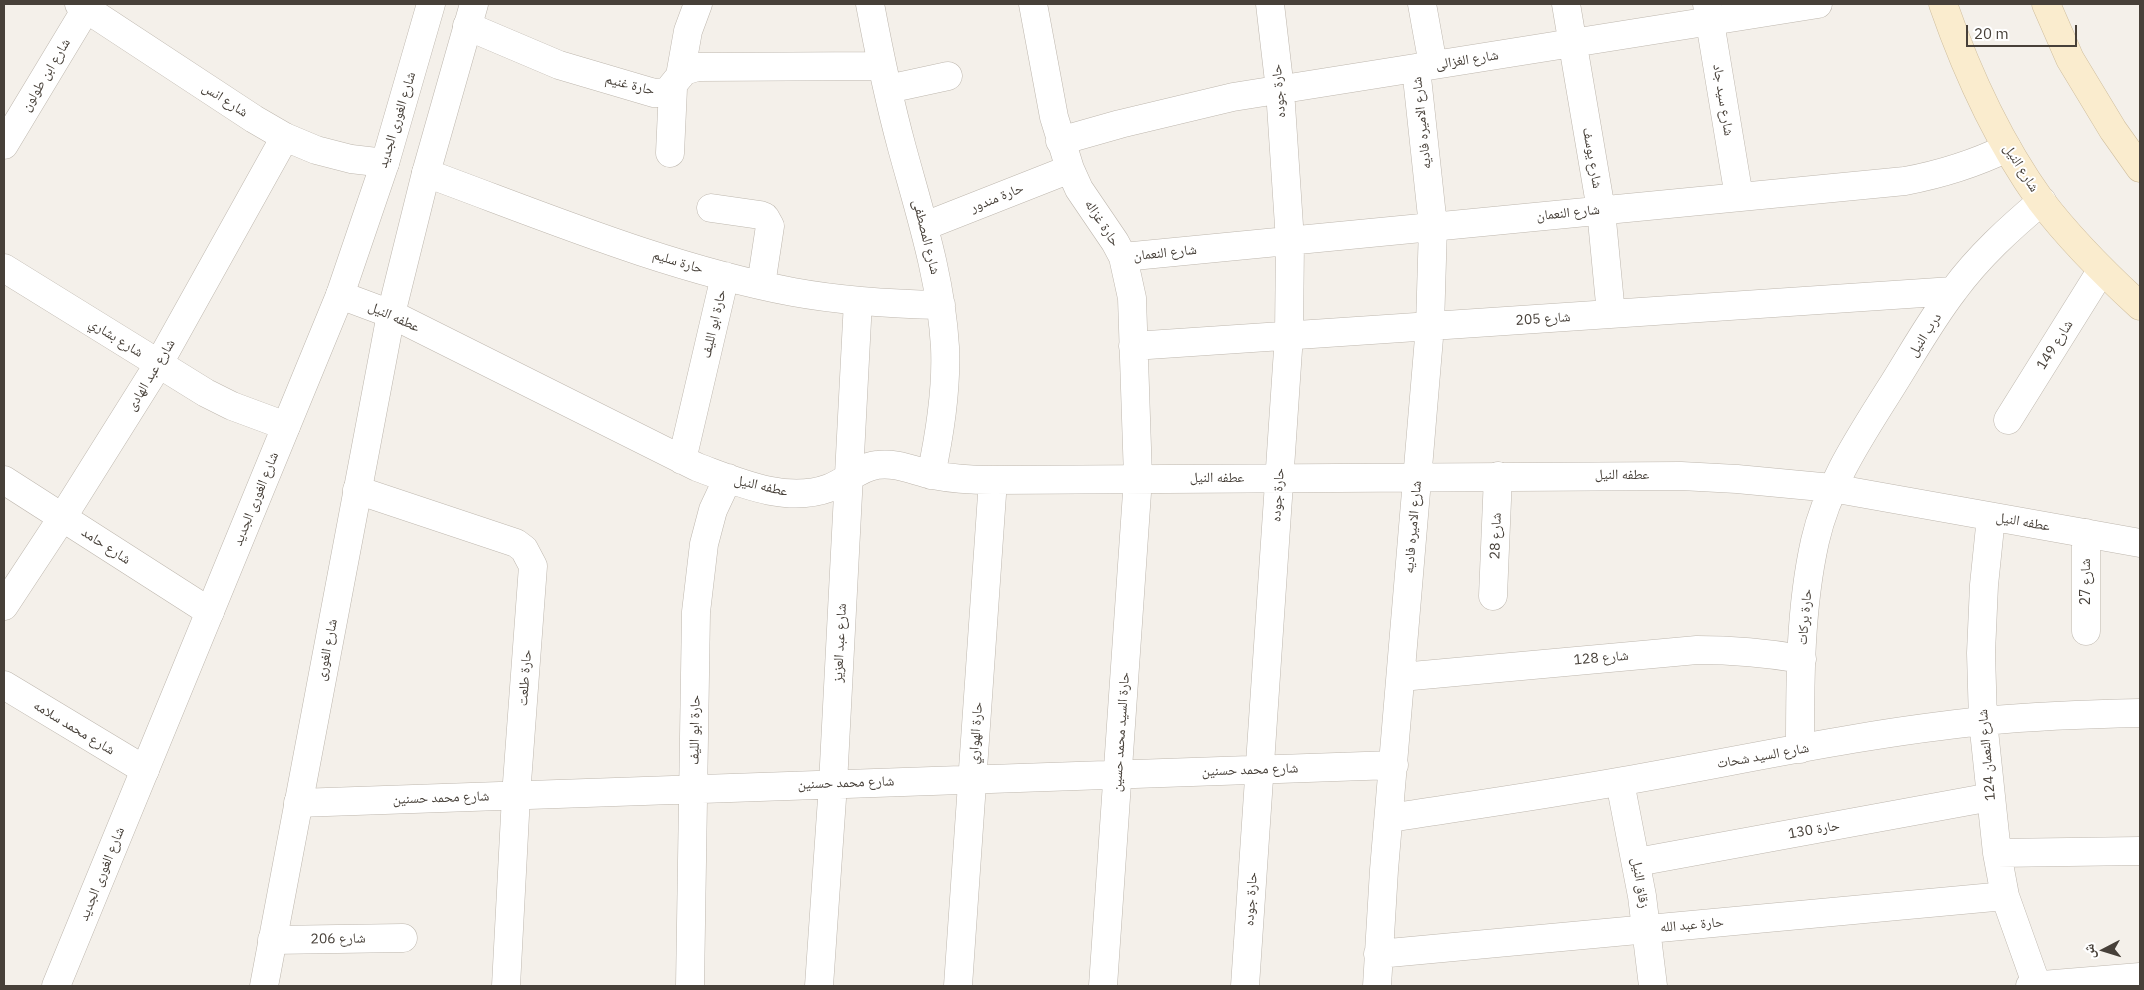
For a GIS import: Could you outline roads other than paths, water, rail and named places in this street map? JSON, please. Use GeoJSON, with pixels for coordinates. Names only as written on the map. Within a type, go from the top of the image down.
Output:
{"type":"FeatureCollection","features":[{"type":"Feature","properties":{"kind":"main road","name":"شارع النيل"},"geometry":{"type":"LineString","coordinates":[[1943,4],[1968,72],[2008,148],[2042,201],[2101,271],[2140,306]]}},
{"type":"Feature","properties":{"kind":"main road"},"geometry":{"type":"LineString","coordinates":[[2046,4],[2070,59],[2113,130],[2140,168]]}},
{"type":"Feature","properties":{"kind":"street","name":"شارع الغورى الجديد"},"geometry":{"type":"LineString","coordinates":[[56,986],[340,295],[385,163],[431,4]]}},
{"type":"Feature","properties":{"kind":"street"},"geometry":{"type":"LineString","coordinates":[[670,153],[676,82],[698,4]]}},
{"type":"Feature","properties":{"kind":"street","name":"شارع المصطفى"},"geometry":{"type":"LineString","coordinates":[[870,4],[885,78],[934,261],[941,305],[945,348],[944,390],[940,433],[931,474]]}},
{"type":"Feature","properties":{"kind":"street","name":"حارة غزاله"},"geometry":{"type":"LineString","coordinates":[[1033,4],[1060,141],[1079,189],[1123,257],[1132,298],[1138,478]]}},
{"type":"Feature","properties":{"kind":"street","name":"حارة جوده"},"geometry":{"type":"LineString","coordinates":[[1245,986],[1289,335],[1290,240],[1280,90],[1270,4]]}},
{"type":"Feature","properties":{"kind":"street","name":"شارع الاميره فاديه"},"geometry":{"type":"LineString","coordinates":[[1377,986],[1378,954],[1430,326],[1433,226],[1422,4]]}},
{"type":"Feature","properties":{"kind":"street","name":"شارع يوسف"},"geometry":{"type":"LineString","coordinates":[[1566,4],[1601,210],[1611,314]]}},
{"type":"Feature","properties":{"kind":"street","name":"شارع الغزالى"},"geometry":{"type":"LineString","coordinates":[[1060,141],[1180,109],[1280,90],[1572,43],[1708,12],[1818,4]]}},
{"type":"Feature","properties":{"kind":"street","name":"شارع انس"},"geometry":{"type":"LineString","coordinates":[[85,5],[254,119],[285,137],[325,152],[351,159],[385,163]]}},
{"type":"Feature","properties":{"kind":"street","name":"شارع ابن طولون"},"geometry":{"type":"LineString","coordinates":[[4,145],[85,5]]}},
{"type":"Feature","properties":{"kind":"street","name":"شارع سيد جاد"},"geometry":{"type":"LineString","coordinates":[[1708,12],[1739,197]]}},
{"type":"Feature","properties":{"kind":"street"},"geometry":{"type":"LineString","coordinates":[[391,314],[426,173],[470,15]]}},
{"type":"Feature","properties":{"kind":"street","name":"حارة غنيم"},"geometry":{"type":"LineString","coordinates":[[470,15],[544,59],[654,93],[668,92],[690,68],[697,66],[885,78],[948,76]]}},
{"type":"Feature","properties":{"kind":"street"},"geometry":{"type":"LineString","coordinates":[[414,64],[453,77]]}},
{"type":"Feature","properties":{"kind":"street","name":"شارع عبد الهادى"},"geometry":{"type":"LineString","coordinates":[[4,606],[158,365],[285,137]]}},
{"type":"Feature","properties":{"kind":"street","name":"شارع النعمان"},"geometry":{"type":"LineString","coordinates":[[1123,257],[1905,181],[1936,175],[1974,164],[2008,148]]}},
{"type":"Feature","properties":{"kind":"street","name":"حارة مندور"},"geometry":{"type":"LineString","coordinates":[[925,226],[1070,169]]}},
{"type":"Feature","properties":{"kind":"street","name":"حارة سليم"},"geometry":{"type":"LineString","coordinates":[[426,173],[621,244],[725,276],[793,292],[858,300],[941,305]]}},
{"type":"Feature","properties":{"kind":"street","name":"درب النيل"},"geometry":{"type":"LineString","coordinates":[[1832,488],[1849,455],[1953,291],[1996,242],[2042,201]]}},
{"type":"Feature","properties":{"kind":"street"},"geometry":{"type":"LineString","coordinates":[[710,208],[743,202],[765,217],[770,226],[761,285]]}},
{"type":"Feature","properties":{"kind":"street","name":"شارع بشاري"},"geometry":{"type":"LineString","coordinates":[[4,268],[158,365],[232,406],[286,426]]}},
{"type":"Feature","properties":{"kind":"street","name":"شارع 149"},"geometry":{"type":"LineString","coordinates":[[2008,420],[2101,271]]}},
{"type":"Feature","properties":{"kind":"street","name":"حارة ابو الليف"},"geometry":{"type":"LineString","coordinates":[[682,460],[725,276]]}},
{"type":"Feature","properties":{"kind":"street","name":"شارع 205"},"geometry":{"type":"LineString","coordinates":[[1134,346],[1953,291]]}},
{"type":"Feature","properties":{"kind":"street","name":"عطفه النيل"},"geometry":{"type":"LineString","coordinates":[[340,295],[391,314],[682,460],[745,484],[783,492],[801,494],[824,490],[876,465],[892,464],[952,478],[993,480],[1680,476],[1832,488],[2140,543]]}},
{"type":"Feature","properties":{"kind":"street","name":"شارع عبد العزيز"},"geometry":{"type":"LineString","coordinates":[[819,986],[833,784],[858,300]]}},
{"type":"Feature","properties":{"kind":"street","name":"شارع الغورى"},"geometry":{"type":"LineString","coordinates":[[264,986],[391,314]]}},
{"type":"Feature","properties":{"kind":"street","name":"شارع 28"},"geometry":{"type":"LineString","coordinates":[[1493,596],[1498,476]]}},
{"type":"Feature","properties":{"kind":"street","name":"حارة ابو الليف"},"geometry":{"type":"LineString","coordinates":[[690,986],[696,612],[704,544],[713,510],[728,478]]}},
{"type":"Feature","properties":{"kind":"street","name":"حارة السيد محمد حسين"},"geometry":{"type":"LineString","coordinates":[[1103,986],[1138,478]]}},
{"type":"Feature","properties":{"kind":"street","name":"شارع حامد"},"geometry":{"type":"LineString","coordinates":[[4,480],[210,612]]}},
{"type":"Feature","properties":{"kind":"street","name":"حارة الهواري"},"geometry":{"type":"LineString","coordinates":[[958,986],[993,480]]}},
{"type":"Feature","properties":{"kind":"street","name":"حارة بركات"},"geometry":{"type":"LineString","coordinates":[[1800,749],[1802,659],[1810,566],[1818,531],[1832,488]]}},
{"type":"Feature","properties":{"kind":"street","name":"حارة طلعت"},"geometry":{"type":"LineString","coordinates":[[357,490],[507,540],[524,549],[533,566],[516,796],[506,986]]}},
{"type":"Feature","properties":{"kind":"street","name":"شارع النعمان 124"},"geometry":{"type":"LineString","coordinates":[[1991,517],[1982,614],[1983,721],[1997,853],[2005,896],[2037,986]]}},
{"type":"Feature","properties":{"kind":"street","name":"شارع 27"},"geometry":{"type":"LineString","coordinates":[[2086,534],[2086,631]]}},
{"type":"Feature","properties":{"kind":"street","name":"شارع 128"},"geometry":{"type":"LineString","coordinates":[[1401,677],[1697,650],[1740,650],[1802,659]]}},
{"type":"Feature","properties":{"kind":"street","name":"شارع محمد سلامه"},"geometry":{"type":"LineString","coordinates":[[4,685],[145,770]]}},
{"type":"Feature","properties":{"kind":"street","name":"شارع السيد شحات"},"geometry":{"type":"LineString","coordinates":[[1389,818],[1620,782],[1800,749],[1983,721],[2140,713]]}},
{"type":"Feature","properties":{"kind":"street","name":"شارع محمد حسنين"},"geometry":{"type":"LineString","coordinates":[[298,803],[1394,765]]}},
{"type":"Feature","properties":{"kind":"street","name":"زقاق النيل"},"geometry":{"type":"LineString","coordinates":[[1620,782],[1637,862],[1652,986]]}},
{"type":"Feature","properties":{"kind":"street","name":"حارة 130"},"geometry":{"type":"LineString","coordinates":[[1637,862],[1991,797]]}},
{"type":"Feature","properties":{"kind":"street"},"geometry":{"type":"LineString","coordinates":[[1997,853],[2140,851]]}},
{"type":"Feature","properties":{"kind":"street","name":"حارة عبد الله"},"geometry":{"type":"LineString","coordinates":[[1378,954],[2005,896]]}},
{"type":"Feature","properties":{"kind":"street","name":"شارع 206"},"geometry":{"type":"LineString","coordinates":[[272,940],[403,938]]}},
{"type":"Feature","properties":{"kind":"street"},"geometry":{"type":"LineString","coordinates":[[2030,986],[2140,977]]}}]}
